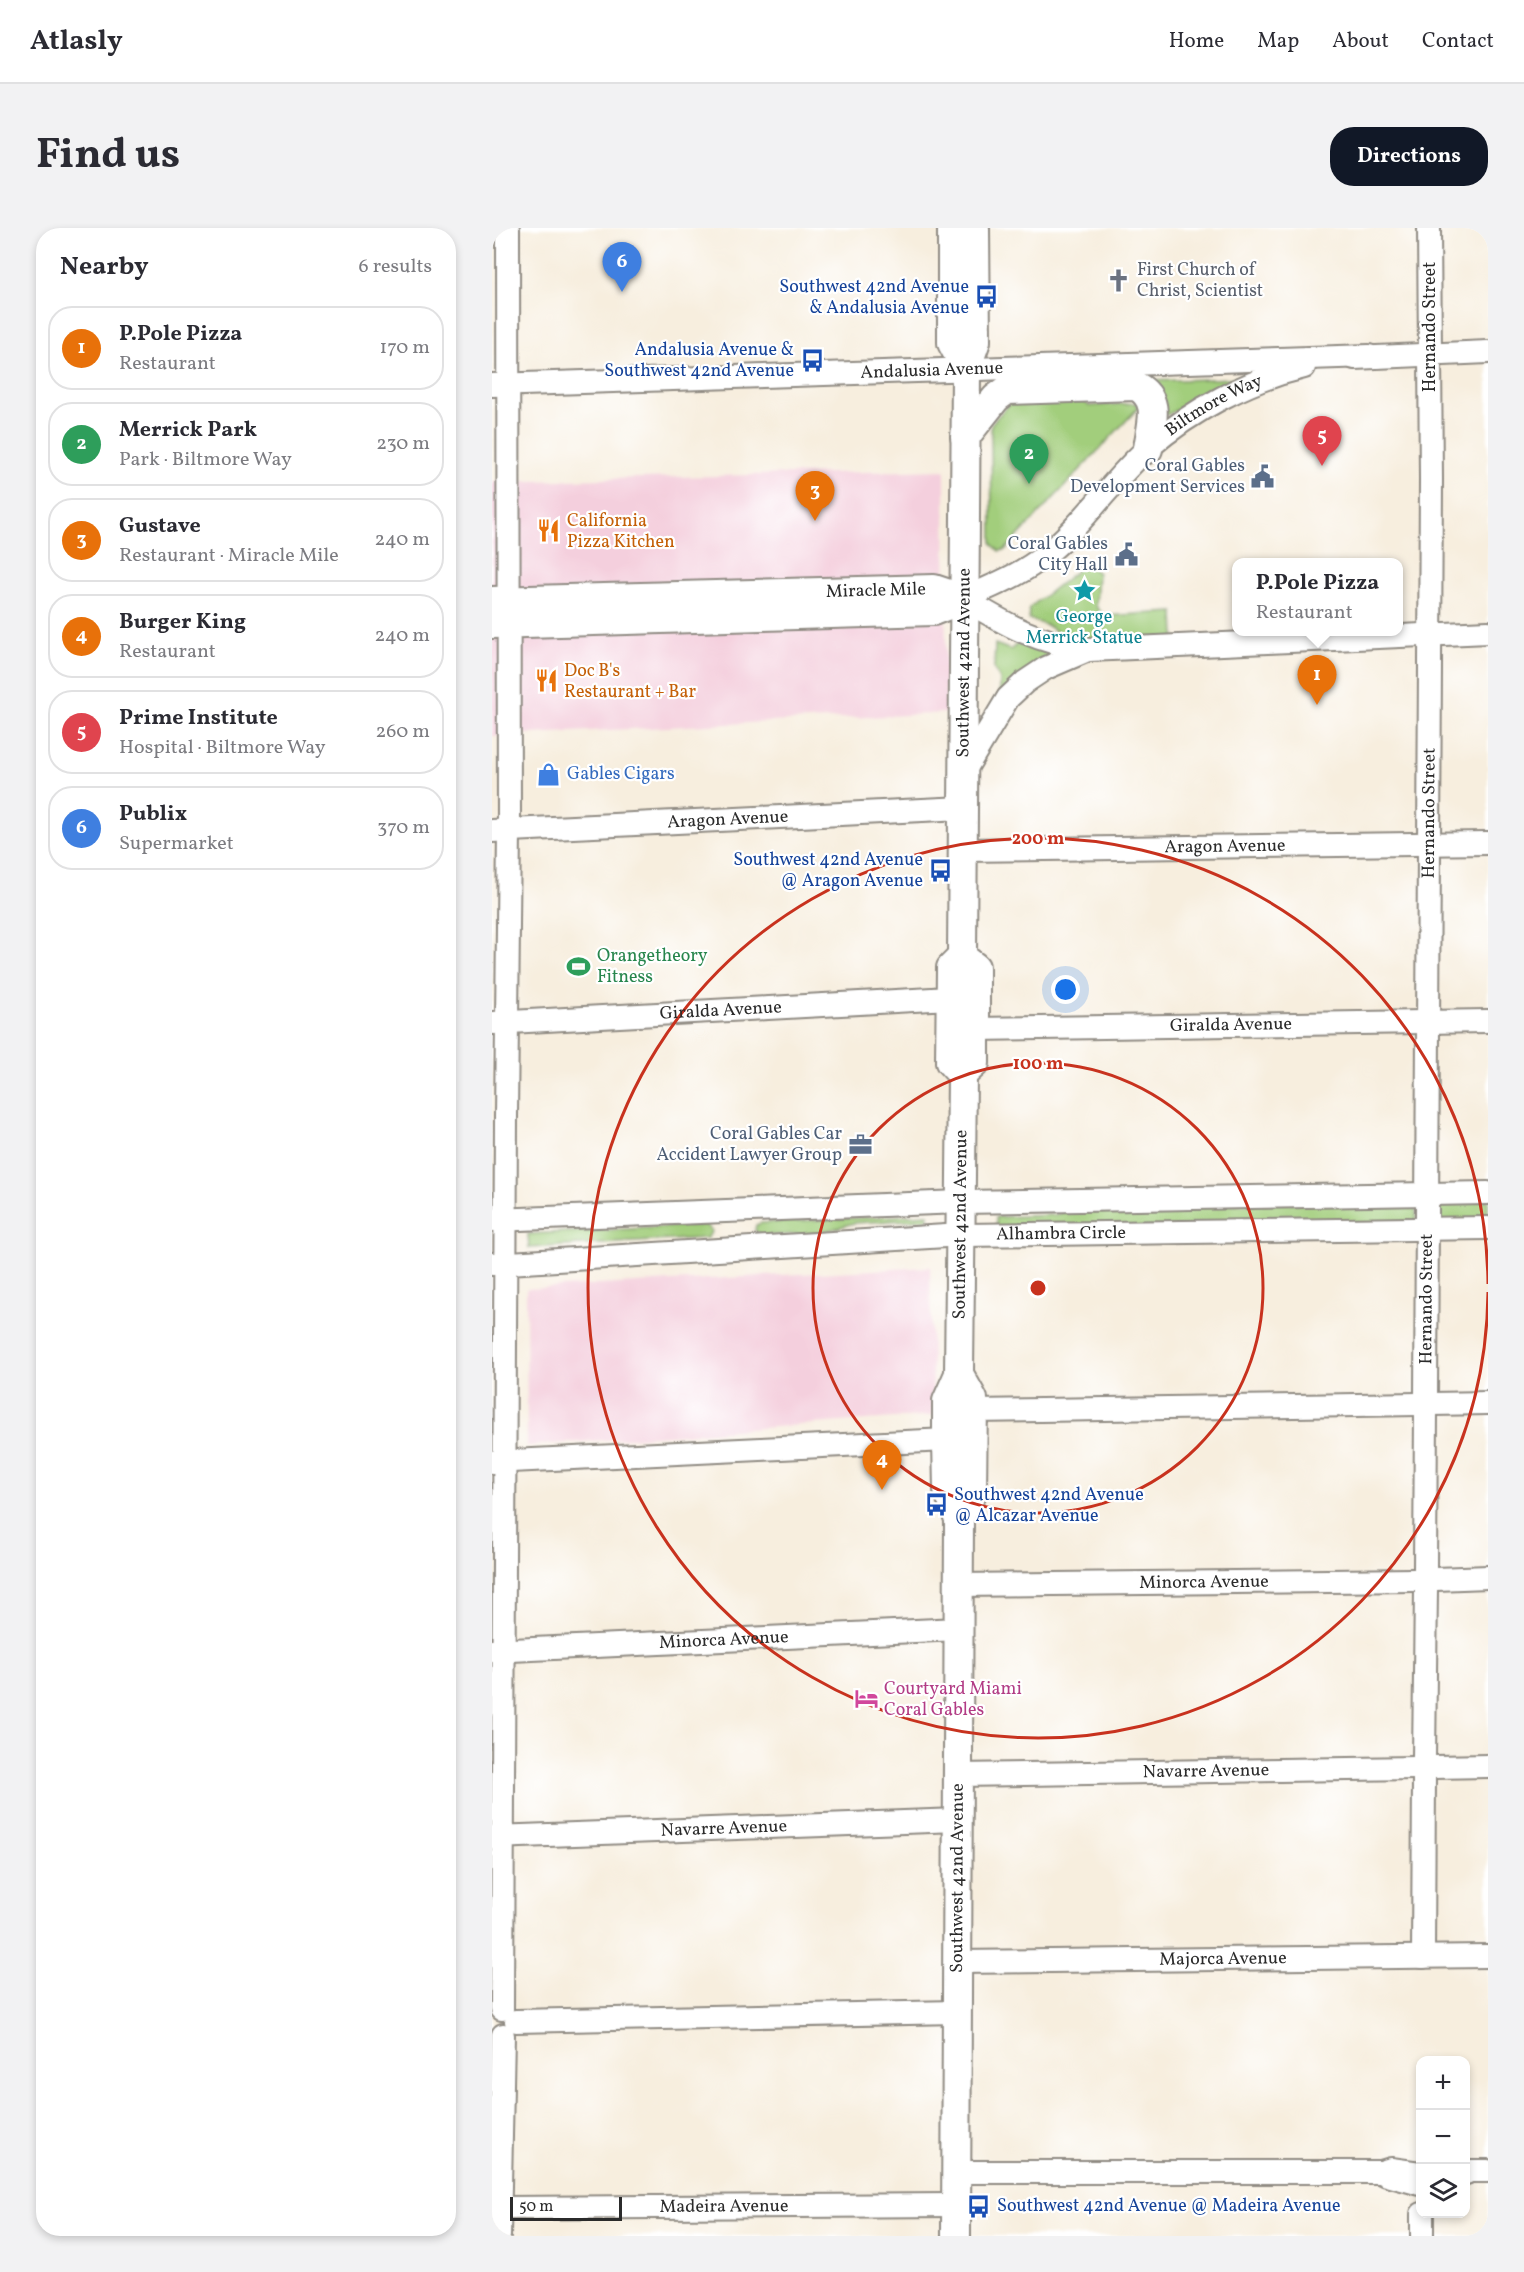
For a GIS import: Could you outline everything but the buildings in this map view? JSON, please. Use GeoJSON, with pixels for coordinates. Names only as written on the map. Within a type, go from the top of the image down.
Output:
{"type":"FeatureCollection","features":[{"type":"Feature","properties":{"kind":"main road","name":"Southwest 42nd Avenue"},"geometry":{"type":"LineString","coordinates":[[951,228],[952,343],[966,369]]}},
{"type":"Feature","properties":{"kind":"main road","name":"Southwest 42nd Avenue"},"geometry":{"type":"LineString","coordinates":[[969,1069],[950,1062],[950,998],[951,968],[962,957],[966,369],[976,341],[975,228]]}},
{"type":"Feature","properties":{"kind":"main road"},"geometry":{"type":"LineString","coordinates":[[966,437],[996,398],[1007,390],[1136,386],[1146,391],[1153,406],[1148,449]]}},
{"type":"Feature","properties":{"kind":"main road","name":"Miracle Mile"},"geometry":{"type":"LineString","coordinates":[[501,612],[934,589],[964,599]]}},
{"type":"Feature","properties":{"kind":"main road","name":"Southwest 42nd Avenue"},"geometry":{"type":"LineString","coordinates":[[956,2236],[959,1519],[948,1490],[947,1401],[958,1374],[961,1202],[969,1069],[975,1029],[975,967],[962,957]]}},
{"type":"Feature","properties":{"kind":"main road","name":"Southwest 42nd Avenue"},"geometry":{"type":"LineString","coordinates":[[958,1374],[973,1398],[972,1493],[959,1519]]}},
{"type":"Feature","properties":{"kind":"main road"},"geometry":{"type":"LineString","coordinates":[[947,1440],[960,1460],[962,1488],[972,1493]]}},
{"type":"Feature","properties":{"kind":"street"},"geometry":{"type":"LineString","coordinates":[[499,2236],[496,2208],[501,2022],[498,1651],[501,384],[508,228]]}},
{"type":"Feature","properties":{"kind":"street","name":"Hernando Street"},"geometry":{"type":"LineString","coordinates":[[1423,1957],[1429,228]]}},
{"type":"Feature","properties":{"kind":"street","name":"Biltmore Way"},"geometry":{"type":"LineString","coordinates":[[964,599],[1017,574],[1044,556],[1148,449],[1182,422],[1256,381],[1300,368],[1370,356],[1488,352]]}},
{"type":"Feature","properties":{"kind":"street","name":"Andalusia Avenue"},"geometry":{"type":"LineString","coordinates":[[501,384],[1370,356]]}},
{"type":"Feature","properties":{"kind":"street"},"geometry":{"type":"LineString","coordinates":[[964,599],[1005,625],[1033,637],[1089,650],[1488,632]]}},
{"type":"Feature","properties":{"kind":"street"},"geometry":{"type":"LineString","coordinates":[[963,773],[1008,698],[1025,682],[1046,668],[1089,650]]}},
{"type":"Feature","properties":{"kind":"street","name":"Aragon Avenue"},"geometry":{"type":"LineString","coordinates":[[501,830],[963,808]]}},
{"type":"Feature","properties":{"kind":"street","name":"Aragon Avenue"},"geometry":{"type":"LineString","coordinates":[[963,850],[1488,843]]}},
{"type":"Feature","properties":{"kind":"street","name":"Giralda Avenue"},"geometry":{"type":"LineString","coordinates":[[500,1022],[950,998]]}},
{"type":"Feature","properties":{"kind":"street","name":"Giralda Avenue"},"geometry":{"type":"LineString","coordinates":[[975,1029],[1488,1021]]}},
{"type":"Feature","properties":{"kind":"street","name":"Alhambra Circle"},"geometry":{"type":"LineString","coordinates":[[499,1220],[961,1202],[1488,1193]]}},
{"type":"Feature","properties":{"kind":"street"},"geometry":{"type":"LineString","coordinates":[[756,1209],[747,1231],[759,1248]]}},
{"type":"Feature","properties":{"kind":"street"},"geometry":{"type":"LineString","coordinates":[[705,1212],[721,1230],[712,1251]]}},
{"type":"Feature","properties":{"kind":"street","name":"Alhambra Circle"},"geometry":{"type":"LineString","coordinates":[[499,1264],[962,1235],[1488,1228]]}},
{"type":"Feature","properties":{"kind":"street"},"geometry":{"type":"LineString","coordinates":[[973,1411],[1488,1403]]}},
{"type":"Feature","properties":{"kind":"street"},"geometry":{"type":"LineString","coordinates":[[499,1462],[947,1440]]}},
{"type":"Feature","properties":{"kind":"street","name":"Minorca Avenue"},"geometry":{"type":"LineString","coordinates":[[958,1585],[1488,1577]]}},
{"type":"Feature","properties":{"kind":"street","name":"Minorca Avenue"},"geometry":{"type":"LineString","coordinates":[[498,1651],[957,1629]]}},
{"type":"Feature","properties":{"kind":"street","name":"Navarre Avenue"},"geometry":{"type":"LineString","coordinates":[[958,1775],[1488,1766]]}},
{"type":"Feature","properties":{"kind":"street","name":"Navarre Avenue"},"geometry":{"type":"LineString","coordinates":[[498,1837],[958,1820]]}},
{"type":"Feature","properties":{"kind":"street","name":"Majorca Avenue"},"geometry":{"type":"LineString","coordinates":[[957,1962],[1488,1956]]}},
{"type":"Feature","properties":{"kind":"street"},"geometry":{"type":"LineString","coordinates":[[501,2022],[957,2012]]}},
{"type":"Feature","properties":{"kind":"street"},"geometry":{"type":"LineString","coordinates":[[956,2172],[1382,2172],[1391,2169],[1416,2172]]}},
{"type":"Feature","properties":{"kind":"street"},"geometry":{"type":"LineString","coordinates":[[1382,2172],[1416,2183]]}},
{"type":"Feature","properties":{"kind":"street","name":"Madeira Avenue"},"geometry":{"type":"LineString","coordinates":[[496,2208],[956,2205]]}},
{"type":"Feature","properties":{"kind":"street"},"geometry":{"type":"LineString","coordinates":[[1422,2218],[1422,2236]]}},
{"type":"Feature","properties":{"kind":"shaded area"},"geometry":{"type":"Polygon","coordinates":[[[945,470],[946,713],[492,736],[492,482],[945,470]]]}},
{"type":"Feature","properties":{"kind":"shaded area"},"geometry":{"type":"Polygon","coordinates":[[[930,1267],[933,1415],[527,1446],[526,1289],[930,1267]]]}},
{"type":"Feature","properties":{"kind":"green space"},"geometry":{"type":"Polygon","coordinates":[[[1238,378],[1167,415],[1150,381],[1238,378]]]}},
{"type":"Feature","properties":{"kind":"green space"},"geometry":{"type":"Polygon","coordinates":[[[1078,395],[1089,406],[1136,403],[1138,408],[1005,550],[999,551],[992,544],[991,424],[1012,401],[1078,395]]]}},
{"type":"Feature","properties":{"kind":"green space"},"geometry":{"type":"Polygon","coordinates":[[[1080,564],[1083,567],[1087,564],[1098,573],[1096,606],[1104,616],[1174,612],[1175,638],[1087,638],[1062,635],[1048,626],[1029,619],[1029,608],[1075,572],[1080,564]]]}},
{"type":"Feature","properties":{"kind":"green space"},"geometry":{"type":"Polygon","coordinates":[[[995,644],[1011,650],[1017,644],[1056,655],[1000,693],[1000,679],[994,669],[995,644]]]}},
{"type":"Feature","properties":{"kind":"green space"},"geometry":{"type":"Polygon","coordinates":[[[1416,1200],[1416,1222],[996,1230],[996,1217],[1055,1215],[1075,1208],[1416,1200]]]}},
{"type":"Feature","properties":{"kind":"green space"},"geometry":{"type":"Polygon","coordinates":[[[1488,1200],[1488,1221],[1433,1222],[1432,1202],[1488,1200]]]}},
{"type":"Feature","properties":{"kind":"green space"},"geometry":{"type":"Polygon","coordinates":[[[928,1214],[928,1219],[854,1223],[819,1233],[761,1236],[755,1230],[756,1225],[761,1223],[928,1214]]]}},
{"type":"Feature","properties":{"kind":"green space"},"geometry":{"type":"Polygon","coordinates":[[[706,1225],[712,1231],[707,1238],[529,1248],[528,1234],[706,1225]]]}},
{"type":"Feature","properties":{"kind":"place","name":"First Church of Christ, Scientist"},"geometry":{"type":"Point","coordinates":[1119,280]}},
{"type":"Feature","properties":{"kind":"place","name":"Publix"},"geometry":{"type":"Point","coordinates":[622,292]}},
{"type":"Feature","properties":{"kind":"place","name":"Southwest 42nd Avenue & Andalusia Avenue"},"geometry":{"type":"Point","coordinates":[987,297]}},
{"type":"Feature","properties":{"kind":"place","name":"Andalusia Avenue & Southwest 42nd Avenue"},"geometry":{"type":"Point","coordinates":[812,360]}},
{"type":"Feature","properties":{"kind":"place","name":"Prime Institute"},"geometry":{"type":"Point","coordinates":[1322,466]}},
{"type":"Feature","properties":{"kind":"place","name":"Coral Gables Development Services"},"geometry":{"type":"Point","coordinates":[1263,476]}},
{"type":"Feature","properties":{"kind":"place","name":"Merrick Park"},"geometry":{"type":"Point","coordinates":[1029,484]}},
{"type":"Feature","properties":{"kind":"place","name":"Gustave"},"geometry":{"type":"Point","coordinates":[815,521]}},
{"type":"Feature","properties":{"kind":"place","name":"California Pizza Kitchen"},"geometry":{"type":"Point","coordinates":[549,531]}},
{"type":"Feature","properties":{"kind":"place","name":"Coral Gables City Hall"},"geometry":{"type":"Point","coordinates":[1126,554]}},
{"type":"Feature","properties":{"kind":"place","name":"George Merrick Statue"},"geometry":{"type":"Point","coordinates":[1084,591]}},
{"type":"Feature","properties":{"kind":"place","name":"Doc B's Restaurant + Bar"},"geometry":{"type":"Point","coordinates":[546,681]}},
{"type":"Feature","properties":{"kind":"place","name":"P.Pole Pizza"},"geometry":{"type":"Point","coordinates":[1317,705]}},
{"type":"Feature","properties":{"kind":"place","name":"Gables Cigars"},"geometry":{"type":"Point","coordinates":[549,774]}},
{"type":"Feature","properties":{"kind":"place","name":"Southwest 42nd Avenue @ Aragon Avenue"},"geometry":{"type":"Point","coordinates":[941,870]}},
{"type":"Feature","properties":{"kind":"place","name":"Orangetheory Fitness"},"geometry":{"type":"Point","coordinates":[579,966]}},
{"type":"Feature","properties":{"kind":"place","name":"Coral Gables Car Accident Lawyer Group"},"geometry":{"type":"Point","coordinates":[860,1144]}},
{"type":"Feature","properties":{"kind":"place","name":"Burger King"},"geometry":{"type":"Point","coordinates":[882,1490]}},
{"type":"Feature","properties":{"kind":"place","name":"Southwest 42nd Avenue @ Alcazar Avenue"},"geometry":{"type":"Point","coordinates":[936,1505]}},
{"type":"Feature","properties":{"kind":"place","name":"Courtyard Miami Coral Gables"},"geometry":{"type":"Point","coordinates":[866,1699]}},
{"type":"Feature","properties":{"kind":"place","name":"Southwest 42nd Avenue @ Madeira Avenue"},"geometry":{"type":"Point","coordinates":[979,2206]}}]}
